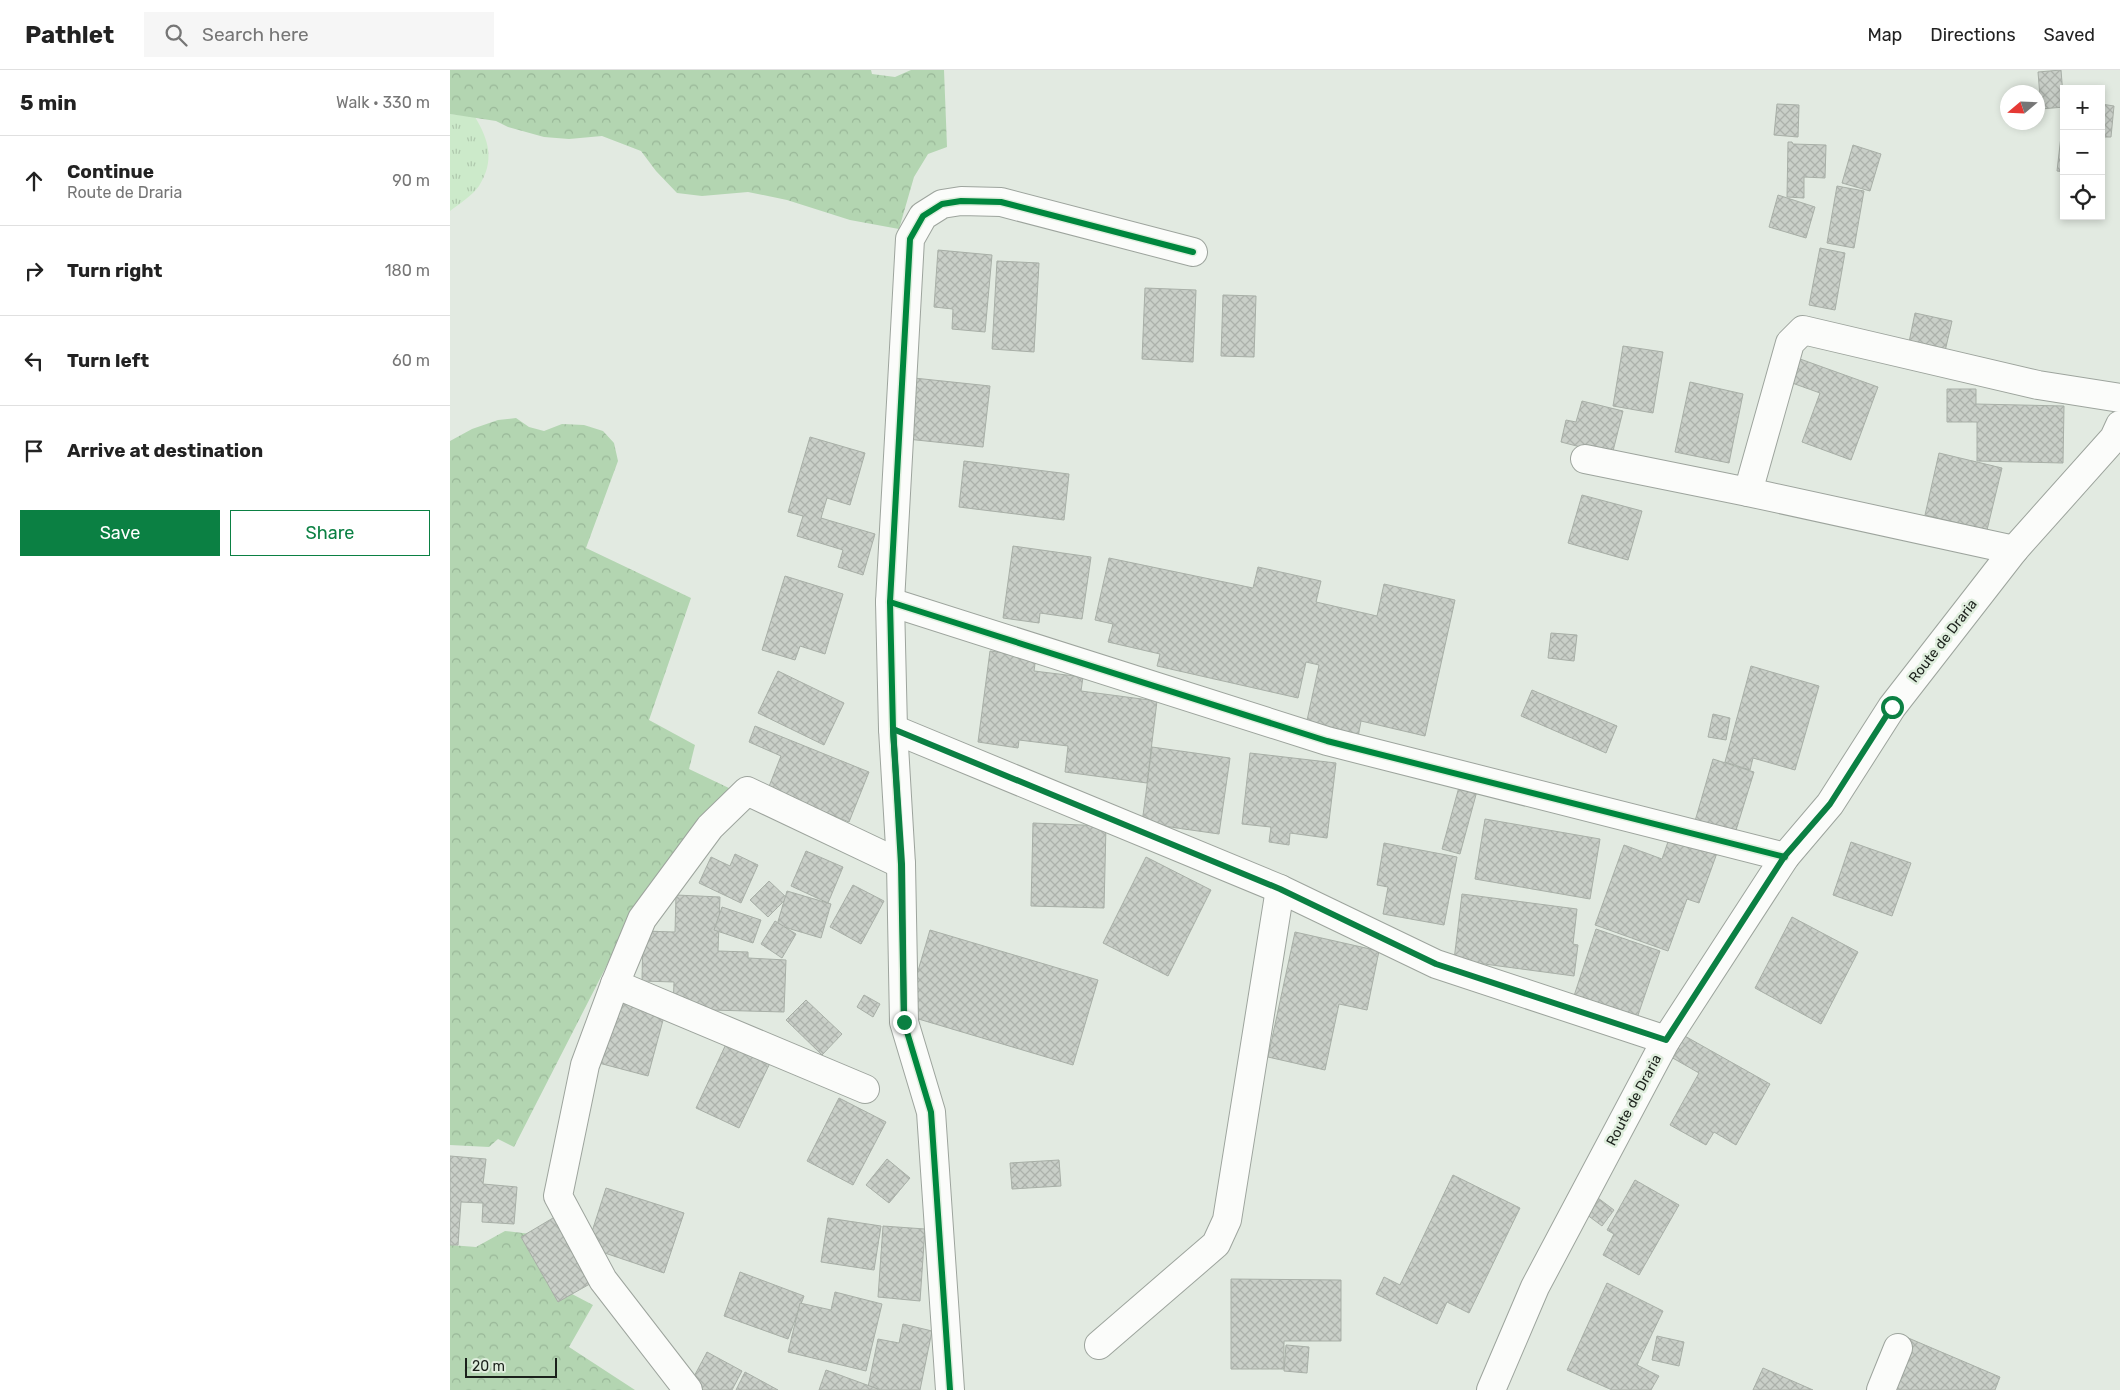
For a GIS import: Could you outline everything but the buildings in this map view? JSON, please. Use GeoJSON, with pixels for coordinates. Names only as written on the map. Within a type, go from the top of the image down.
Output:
{"type":"FeatureCollection","features":[{"type":"Feature","properties":{"kind":"street"},"geometry":{"type":"LineString","coordinates":[[950,1390],[931,1112],[904,1022],[902,864],[893,729],[890,602],[910,239],[923,216],[942,204],[961,201],[1001,202],[1193,252]]}},
{"type":"Feature","properties":{"kind":"street"},"geometry":{"type":"LineString","coordinates":[[1748,492],[1790,343],[1803,330],[2038,385],[2120,398]]}},
{"type":"Feature","properties":{"kind":"street","name":"Route de Draria"},"geometry":{"type":"LineString","coordinates":[[1495,1388],[1535,1287],[1666,1040],[1784,857],[1830,804],[1892,707],[2014,550],[2114,438],[2120,426]]}},
{"type":"Feature","properties":{"kind":"street"},"geometry":{"type":"LineString","coordinates":[[1585,459],[1748,492],[2014,550]]}},
{"type":"Feature","properties":{"kind":"street"},"geometry":{"type":"LineString","coordinates":[[890,602],[1328,741],[1784,857]]}},
{"type":"Feature","properties":{"kind":"street"},"geometry":{"type":"LineString","coordinates":[[893,729],[1280,889],[1436,964],[1666,1040]]}},
{"type":"Feature","properties":{"kind":"street"},"geometry":{"type":"LineString","coordinates":[[688,1390],[603,1280],[558,1196],[585,1065],[614,984],[642,919],[710,827],[747,791],[902,864]]}},
{"type":"Feature","properties":{"kind":"street"},"geometry":{"type":"LineString","coordinates":[[1099,1345],[1216,1244],[1227,1220],[1280,889]]}},
{"type":"Feature","properties":{"kind":"street"},"geometry":{"type":"LineString","coordinates":[[614,984],[865,1089]]}},
{"type":"Feature","properties":{"kind":"street"},"geometry":{"type":"LineString","coordinates":[[1881,1390],[1898,1348]]}},
{"type":"Feature","properties":{"kind":"green space"},"geometry":{"type":"Polygon","coordinates":[[[450,70],[871,70],[872,74],[895,77],[911,70],[944,70],[947,147],[928,154],[914,177],[899,229],[850,220],[787,200],[748,192],[702,196],[677,193],[656,171],[641,151],[602,136],[569,139],[544,137],[508,127],[496,121],[450,114],[450,70]]]}},
{"type":"Feature","properties":{"kind":"green space"},"geometry":{"type":"Polygon","coordinates":[[[450,114],[475,117],[487,142],[488,159],[484,177],[479,186],[470,196],[450,211],[450,114]]]}},
{"type":"Feature","properties":{"kind":"green space"},"geometry":{"type":"Polygon","coordinates":[[[516,418],[529,427],[544,431],[562,424],[584,425],[603,431],[614,443],[618,461],[586,548],[691,598],[649,720],[695,745],[689,769],[731,789],[716,802],[608,963],[514,1147],[498,1139],[489,1147],[450,1145],[450,441],[472,429],[498,420],[516,418]]]}},
{"type":"Feature","properties":{"kind":"green space"},"geometry":{"type":"Polygon","coordinates":[[[505,1231],[539,1235],[529,1252],[579,1283],[572,1294],[593,1305],[569,1347],[635,1390],[450,1390],[450,1245],[476,1247],[505,1231]]]}},
{"type":"Feature","properties":{"kind":"cycle path"},"geometry":{"type":"LineString","coordinates":[[950,1390],[931,1112],[904,1022],[901,864],[893,729],[890,602],[910,239],[923,216],[942,204],[961,201],[1001,202],[1193,252]]}},
{"type":"Feature","properties":{"kind":"cycle path"},"geometry":{"type":"LineString","coordinates":[[890,602],[1327,741],[1785,857]]}},
{"type":"Feature","properties":{"kind":"route"},"geometry":{"type":"LineString","coordinates":[[904,1022],[902,864],[893,729],[1280,889],[1436,964],[1666,1040],[1784,857],[1830,804],[1892,707]]}}]}
